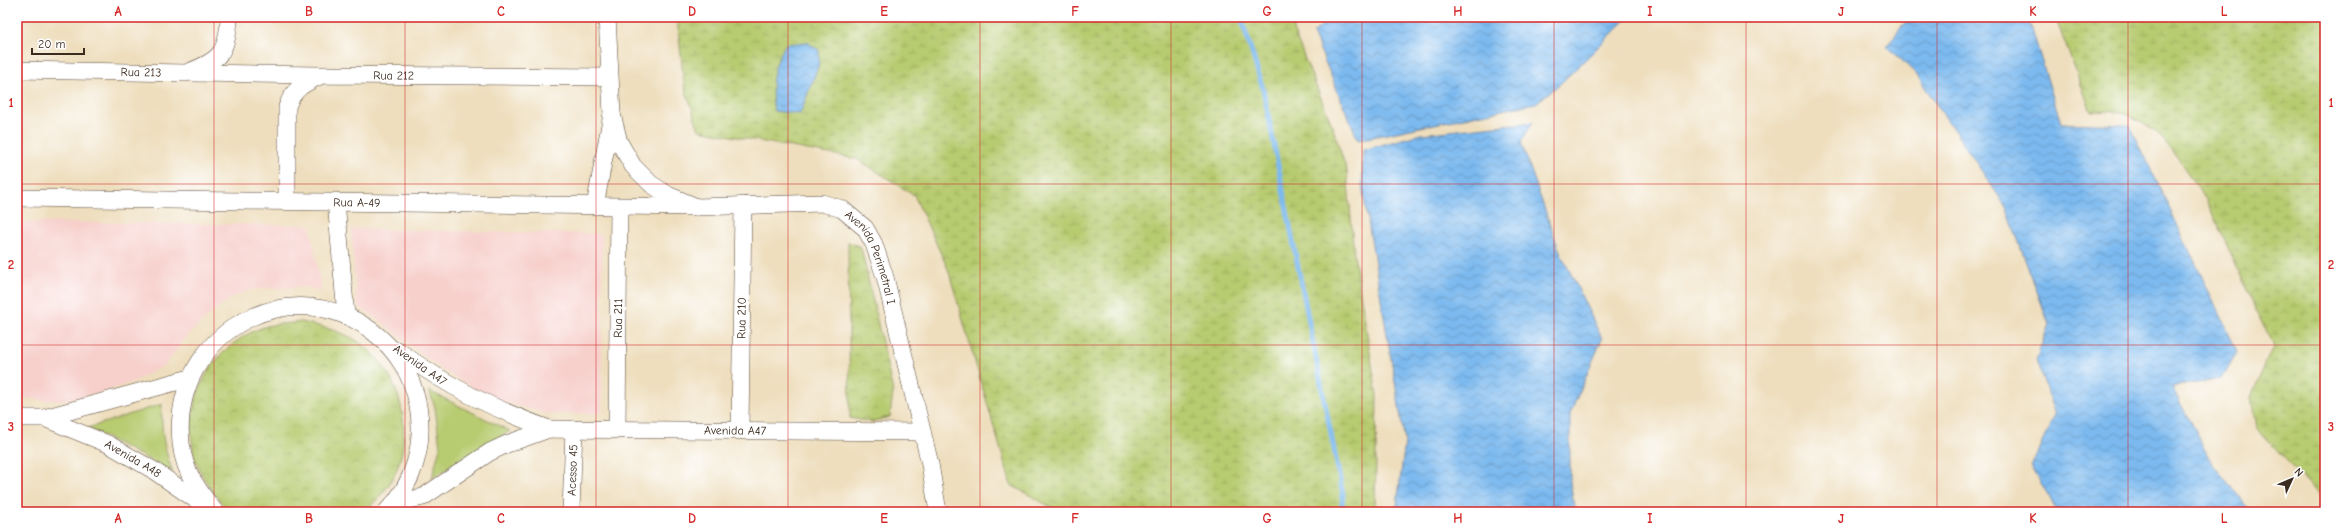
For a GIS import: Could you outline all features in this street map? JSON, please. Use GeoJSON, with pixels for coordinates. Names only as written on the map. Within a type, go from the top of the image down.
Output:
{"type":"FeatureCollection","features":[{"type":"Feature","properties":{"kind":"street","name":"Rua 213"},"geometry":{"type":"LineString","coordinates":[[17,70],[186,73],[211,63],[220,56],[227,38],[229,17]]}},
{"type":"Feature","properties":{"kind":"street","name":"Avenida Perimetral I"},"geometry":{"type":"LineString","coordinates":[[607,17],[608,77],[612,114],[622,149],[638,172],[651,184],[668,194],[697,207],[822,203],[842,209],[865,228],[874,244],[885,277],[931,470],[938,512]]}},
{"type":"Feature","properties":{"kind":"street"},"geometry":{"type":"LineString","coordinates":[[186,73],[322,75]]}},
{"type":"Feature","properties":{"kind":"street","name":"Rua 212"},"geometry":{"type":"LineString","coordinates":[[287,200],[287,107],[292,95],[300,86],[322,75],[608,77]]}},
{"type":"Feature","properties":{"kind":"street","name":"Avenida Perimetral I"},"geometry":{"type":"LineString","coordinates":[[595,206],[612,114]]}},
{"type":"Feature","properties":{"kind":"street","name":"Rua A-49"},"geometry":{"type":"LineString","coordinates":[[17,198],[287,200],[697,207]]}},
{"type":"Feature","properties":{"kind":"street"},"geometry":{"type":"LineString","coordinates":[[336,201],[346,316]]}},
{"type":"Feature","properties":{"kind":"street","name":"Rua 210"},"geometry":{"type":"LineString","coordinates":[[740,430],[743,205]]}},
{"type":"Feature","properties":{"kind":"street","name":"Rua 211"},"geometry":{"type":"LineString","coordinates":[[618,429],[619,206]]}},
{"type":"Feature","properties":{"kind":"street"},"geometry":{"type":"LineString","coordinates":[[215,512],[201,495],[192,479],[182,450],[180,426],[182,402],[190,378],[207,350],[219,337],[233,327],[263,312],[280,308],[314,307],[346,316],[380,337],[396,354],[408,374],[416,396],[420,418],[420,441],[415,464],[406,485],[389,510]]}},
{"type":"Feature","properties":{"kind":"street","name":"Avenida A47"},"geometry":{"type":"LineString","coordinates":[[380,337],[453,388],[503,412],[549,429]]}},
{"type":"Feature","properties":{"kind":"street","name":"Avenida A48"},"geometry":{"type":"LineString","coordinates":[[17,418],[44,418],[190,378]]}},
{"type":"Feature","properties":{"kind":"street","name":"Avenida A48"},"geometry":{"type":"LineString","coordinates":[[44,418],[89,435],[126,454],[215,512]]}},
{"type":"Feature","properties":{"kind":"street","name":"Avenida A47"},"geometry":{"type":"LineString","coordinates":[[389,510],[423,497],[490,452],[506,444],[549,429],[922,432]]}},
{"type":"Feature","properties":{"kind":"street","name":"Acesso 45"},"geometry":{"type":"LineString","coordinates":[[571,512],[574,429]]}},
{"type":"Feature","properties":{"kind":"shaded area"},"geometry":{"type":"Polygon","coordinates":[[[17,222],[310,225],[322,292],[308,287],[253,289],[231,298],[206,318],[187,336],[165,365],[135,381],[101,393],[57,401],[17,398],[17,222]]]}},
{"type":"Feature","properties":{"kind":"shaded area"},"geometry":{"type":"Polygon","coordinates":[[[351,229],[602,234],[602,413],[548,414],[490,398],[441,369],[388,327],[357,305],[351,229]]]}},
{"type":"Feature","properties":{"kind":"green space"},"geometry":{"type":"Polygon","coordinates":[[[677,17],[1296,17],[1293,30],[1332,125],[1347,171],[1354,255],[1377,395],[1375,512],[1060,512],[1011,485],[948,269],[914,195],[857,159],[699,130],[684,85],[677,17]]]}},
{"type":"Feature","properties":{"kind":"green space"},"geometry":{"type":"Polygon","coordinates":[[[2055,17],[2325,17],[2325,501],[2256,428],[2251,397],[2273,346],[2207,202],[2175,154],[2156,131],[2122,112],[2091,111],[2055,17]]]}},
{"type":"Feature","properties":{"kind":"green space"},"geometry":{"type":"Polygon","coordinates":[[[848,242],[861,247],[893,392],[890,417],[871,422],[850,418],[848,242]]]}},
{"type":"Feature","properties":{"kind":"green space"},"geometry":{"type":"Polygon","coordinates":[[[301,322],[333,330],[356,340],[375,356],[385,369],[393,384],[403,416],[404,433],[398,466],[388,485],[379,497],[364,512],[230,512],[214,494],[198,467],[194,455],[191,422],[194,404],[200,387],[209,370],[220,356],[234,343],[249,333],[271,325],[301,322]]]}},
{"type":"Feature","properties":{"kind":"green space"},"geometry":{"type":"Polygon","coordinates":[[[429,391],[510,431],[432,478],[440,447],[435,407],[429,391]]]}},
{"type":"Feature","properties":{"kind":"green space"},"geometry":{"type":"Polygon","coordinates":[[[162,404],[163,438],[173,472],[88,428],[162,404]]]}},
{"type":"Feature","properties":{"kind":"water"},"geometry":{"type":"Polygon","coordinates":[[[1332,17],[1629,17],[1561,83],[1536,103],[1358,140],[1313,33],[1332,17]]]}},
{"type":"Feature","properties":{"kind":"water"},"geometry":{"type":"Polygon","coordinates":[[[1913,17],[2028,17],[2061,123],[2130,125],[2237,351],[2221,379],[2172,387],[2210,460],[2251,512],[2058,512],[2031,466],[2055,415],[2036,360],[2049,324],[2006,207],[1916,74],[1887,46],[1902,25],[1913,17]]]}},
{"type":"Feature","properties":{"kind":"water"},"geometry":{"type":"Polygon","coordinates":[[[807,42],[819,50],[819,64],[800,114],[774,111],[772,84],[775,68],[781,52],[786,44],[807,42]]]}},
{"type":"Feature","properties":{"kind":"water"},"geometry":{"type":"Polygon","coordinates":[[[1533,122],[1521,142],[1558,247],[1602,339],[1570,414],[1570,482],[1575,512],[1396,512],[1405,442],[1362,186],[1363,150],[1421,134],[1533,122]]]}},
{"type":"Feature","properties":{"kind":"waterway"},"geometry":{"type":"LineString","coordinates":[[1241,17],[1263,89],[1343,495],[1341,512]]}}]}
